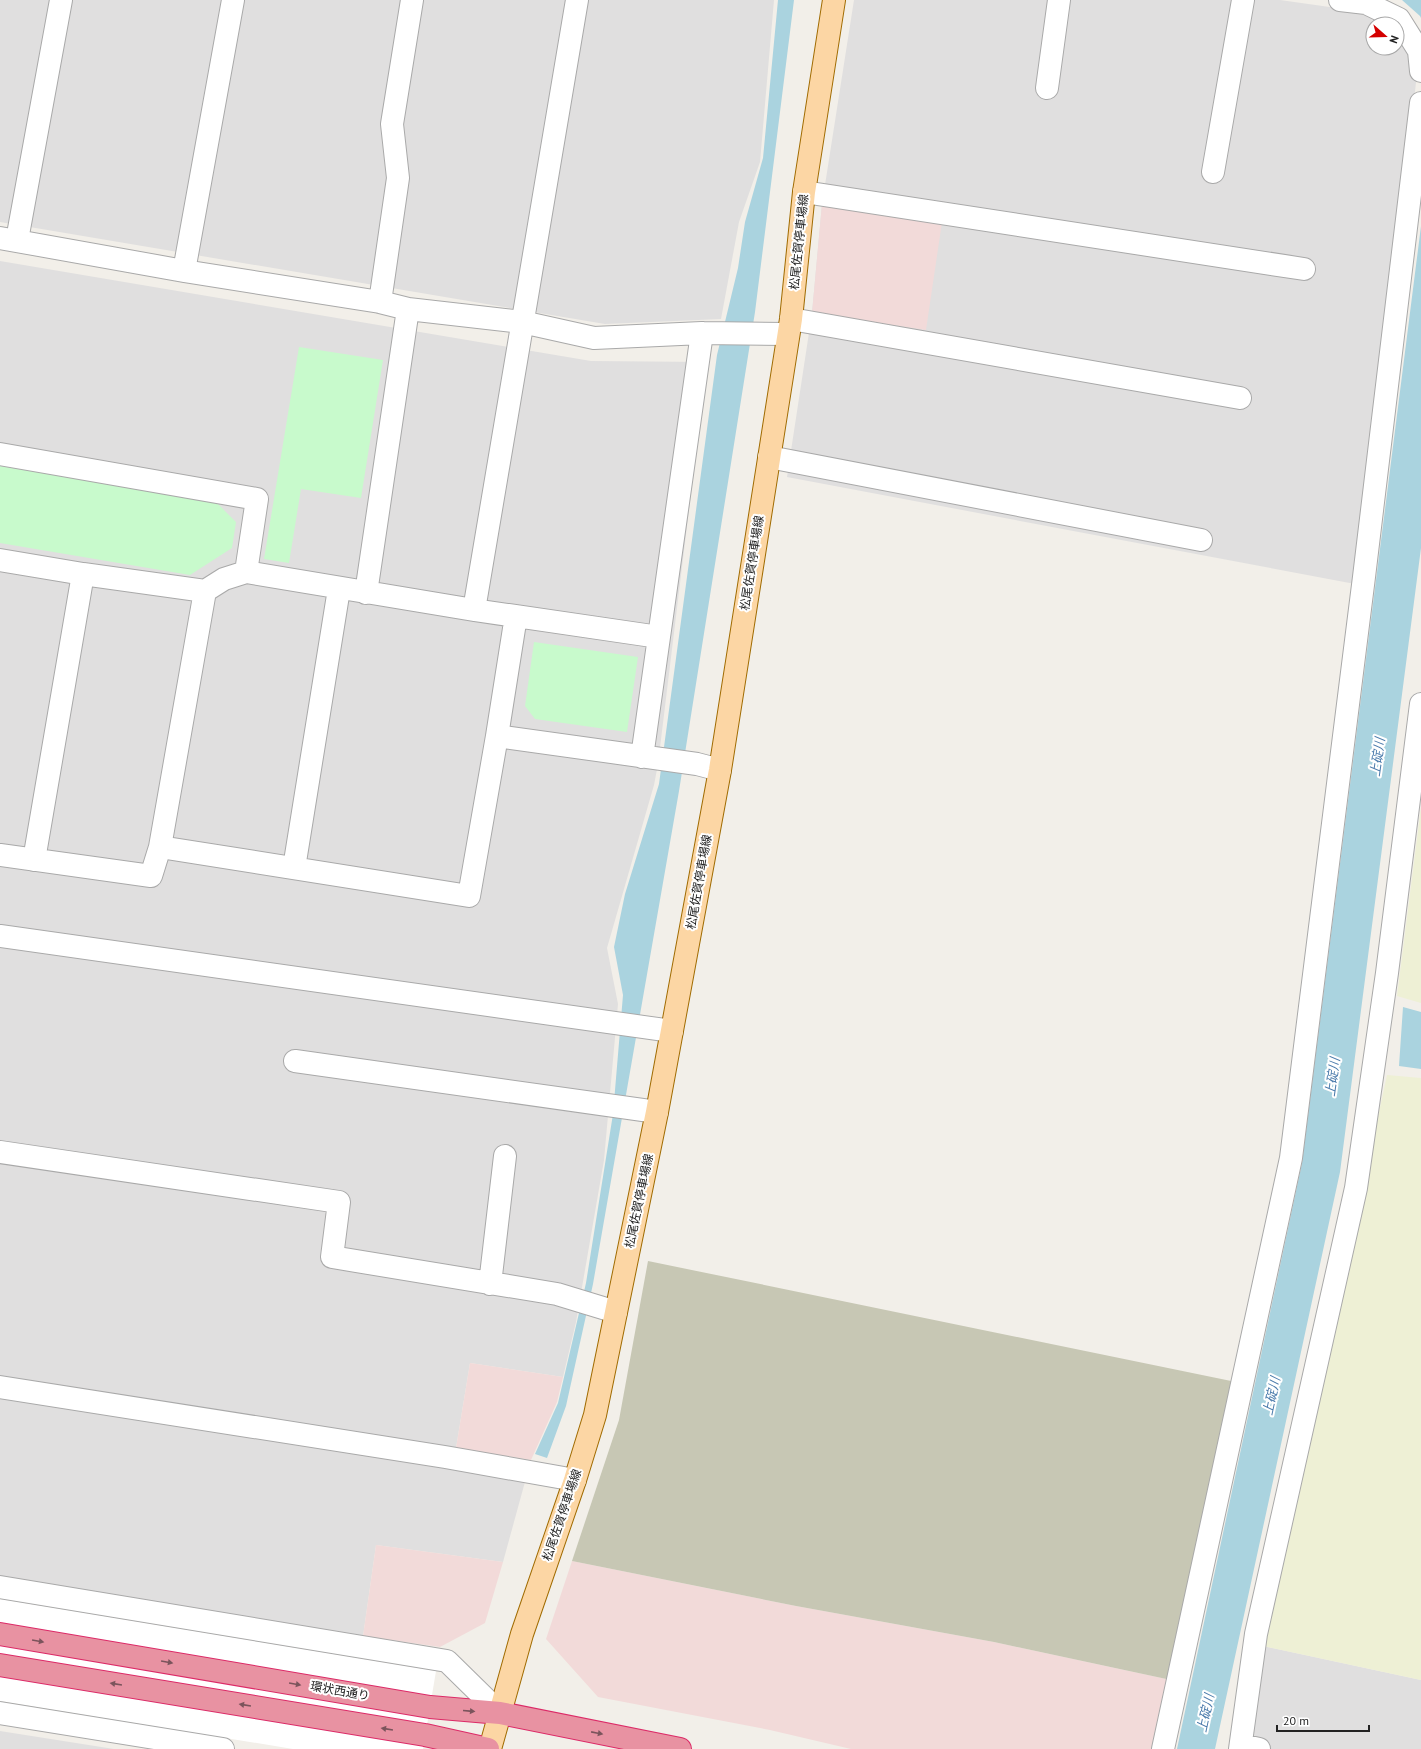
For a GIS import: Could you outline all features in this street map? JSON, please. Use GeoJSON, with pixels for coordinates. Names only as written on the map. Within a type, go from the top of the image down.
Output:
{"type":"FeatureCollection","features":[{"type":"Feature","properties":{"kind":"highway","name":"環状西通り"},"geometry":{"type":"LineString","coordinates":[[0,1634],[430,1706],[500,1714],[680,1749]]}},
{"type":"Feature","properties":{"kind":"highway"},"geometry":{"type":"LineString","coordinates":[[0,1665],[425,1735],[489,1749]]}},
{"type":"Feature","properties":{"kind":"main road","name":"松尾佐賀停車場線"},"geometry":{"type":"LineString","coordinates":[[489,1749],[522,1634],[595,1415],[657,1112],[720,770],[789,326],[804,192],[834,0]]}},
{"type":"Feature","properties":{"kind":"street"},"geometry":{"type":"LineString","coordinates":[[61,0],[9,239],[184,271],[380,302],[408,309],[522,322],[594,338],[709,333],[756,333],[789,326],[1240,398]]}},
{"type":"Feature","properties":{"kind":"street"},"geometry":{"type":"LineString","coordinates":[[184,271],[233,0]]}},
{"type":"Feature","properties":{"kind":"street"},"geometry":{"type":"LineString","coordinates":[[380,302],[398,178],[392,124],[412,0]]}},
{"type":"Feature","properties":{"kind":"street"},"geometry":{"type":"LineString","coordinates":[[474,610],[577,0]]}},
{"type":"Feature","properties":{"kind":"street"},"geometry":{"type":"LineString","coordinates":[[1046,88],[1059,0]]}},
{"type":"Feature","properties":{"kind":"street"},"geometry":{"type":"LineString","coordinates":[[1214,172],[1243,0]]}},
{"type":"Feature","properties":{"kind":"street"},"geometry":{"type":"LineString","coordinates":[[1340,0],[1366,3],[1399,19],[1419,51],[1421,71]]}},
{"type":"Feature","properties":{"kind":"street"},"geometry":{"type":"LineString","coordinates":[[1163,1749],[1291,1158],[1364,577],[1421,103]]}},
{"type":"Feature","properties":{"kind":"street"},"geometry":{"type":"LineString","coordinates":[[804,192],[1304,269]]}},
{"type":"Feature","properties":{"kind":"street"},"geometry":{"type":"LineString","coordinates":[[366,593],[408,309]]}},
{"type":"Feature","properties":{"kind":"street"},"geometry":{"type":"LineString","coordinates":[[649,758],[659,637],[709,333]]}},
{"type":"Feature","properties":{"kind":"street"},"geometry":{"type":"LineString","coordinates":[[0,454],[257,499],[246,572]]}},
{"type":"Feature","properties":{"kind":"street"},"geometry":{"type":"LineString","coordinates":[[769,457],[1201,540]]}},
{"type":"Feature","properties":{"kind":"street"},"geometry":{"type":"LineString","coordinates":[[0,560],[83,574],[205,590],[224,579],[246,572],[339,589],[659,637]]}},
{"type":"Feature","properties":{"kind":"street"},"geometry":{"type":"LineString","coordinates":[[34,860],[83,574]]}},
{"type":"Feature","properties":{"kind":"street"},"geometry":{"type":"LineString","coordinates":[[294,868],[339,589]]}},
{"type":"Feature","properties":{"kind":"street"},"geometry":{"type":"LineString","coordinates":[[0,855],[151,876],[160,847],[205,590]]}},
{"type":"Feature","properties":{"kind":"street"},"geometry":{"type":"LineString","coordinates":[[160,847],[469,896],[516,616]]}},
{"type":"Feature","properties":{"kind":"street"},"geometry":{"type":"LineString","coordinates":[[1247,1748],[1256,1634],[1356,1188],[1387,973],[1421,704]]}},
{"type":"Feature","properties":{"kind":"street"},"geometry":{"type":"LineString","coordinates":[[497,736],[690,764],[720,770]]}},
{"type":"Feature","properties":{"kind":"street"},"geometry":{"type":"LineString","coordinates":[[0,936],[672,1031]]}},
{"type":"Feature","properties":{"kind":"street"},"geometry":{"type":"LineString","coordinates":[[295,1061],[657,1112]]}},
{"type":"Feature","properties":{"kind":"street"},"geometry":{"type":"LineString","coordinates":[[0,1152],[339,1202],[332,1257],[557,1294],[616,1312]]}},
{"type":"Feature","properties":{"kind":"street"},"geometry":{"type":"LineString","coordinates":[[490,1284],[505,1156]]}},
{"type":"Feature","properties":{"kind":"street"},"geometry":{"type":"LineString","coordinates":[[0,1387],[437,1456],[574,1480]]}},
{"type":"Feature","properties":{"kind":"street"},"geometry":{"type":"LineString","coordinates":[[0,1587],[447,1661],[500,1714]]}},
{"type":"Feature","properties":{"kind":"street"},"geometry":{"type":"LineString","coordinates":[[0,1713],[224,1749]]}},
{"type":"Feature","properties":{"kind":"shaded area"},"geometry":{"type":"Polygon","coordinates":[[[0,0],[774,0],[760,162],[739,222],[721,319],[605,324],[0,222],[0,0]]]}},
{"type":"Feature","properties":{"kind":"shaded area"},"geometry":{"type":"Polygon","coordinates":[[[854,0],[1280,0],[1365,12],[1370,16],[1365,16],[1365,56],[1405,56],[1405,45],[1416,82],[1402,220],[1355,584],[787,477],[812,313],[822,204],[854,0]]]}},
{"type":"Feature","properties":{"kind":"shaded area"},"geometry":{"type":"Polygon","coordinates":[[[822,204],[942,222],[926,330],[812,313],[822,204]]]}},
{"type":"Feature","properties":{"kind":"shaded area"},"geometry":{"type":"Polygon","coordinates":[[[0,261],[591,361],[707,362],[658,764],[654,785],[607,948],[618,1004],[604,1160],[576,1322],[563,1377],[470,1363],[456,1448],[531,1460],[503,1562],[376,1545],[363,1636],[0,1576],[0,261]]]}},
{"type":"Feature","properties":{"kind":"shaded area"},"geometry":{"type":"Polygon","coordinates":[[[1421,807],[1421,1003],[1397,996],[1421,807]]]}},
{"type":"Feature","properties":{"kind":"shaded area"},"geometry":{"type":"Polygon","coordinates":[[[1387,1075],[1421,1078],[1421,1680],[1263,1646],[1387,1075]]]}},
{"type":"Feature","properties":{"kind":"shaded area"},"geometry":{"type":"Polygon","coordinates":[[[648,1261],[1236,1382],[1171,1680],[994,1642],[796,1606],[572,1561],[619,1420],[648,1261]]]}},
{"type":"Feature","properties":{"kind":"shaded area"},"geometry":{"type":"Polygon","coordinates":[[[470,1363],[563,1377],[557,1402],[531,1460],[456,1448],[470,1363]]]}},
{"type":"Feature","properties":{"kind":"shaded area"},"geometry":{"type":"Polygon","coordinates":[[[376,1545],[503,1562],[485,1623],[440,1647],[363,1636],[376,1545]]]}},
{"type":"Feature","properties":{"kind":"shaded area"},"geometry":{"type":"Polygon","coordinates":[[[572,1561],[796,1606],[994,1642],[1171,1680],[1153,1749],[851,1749],[770,1730],[598,1697],[546,1639],[572,1561]]]}},
{"type":"Feature","properties":{"kind":"shaded area"},"geometry":{"type":"Polygon","coordinates":[[[1263,1646],[1421,1680],[1421,1749],[1249,1749],[1263,1646]]]}},
{"type":"Feature","properties":{"kind":"shaded area"},"geometry":{"type":"Polygon","coordinates":[[[0,1731],[114,1749],[0,1749],[0,1731]]]}},
{"type":"Feature","properties":{"kind":"green space"},"geometry":{"type":"Polygon","coordinates":[[[299,347],[383,360],[361,498],[301,489],[289,563],[264,559],[299,347]]]}},
{"type":"Feature","properties":{"kind":"green space"},"geometry":{"type":"Polygon","coordinates":[[[0,466],[216,502],[236,522],[232,548],[190,575],[0,543],[0,466]]]}},
{"type":"Feature","properties":{"kind":"green space"},"geometry":{"type":"Polygon","coordinates":[[[534,642],[638,657],[627,732],[535,719],[525,706],[534,642]]]}},
{"type":"Feature","properties":{"kind":"water"},"geometry":{"type":"Polygon","coordinates":[[[778,0],[794,0],[755,312],[679,791],[593,1284],[566,1406],[547,1458],[535,1454],[558,1403],[586,1283],[613,1114],[623,995],[614,947],[625,894],[659,784],[717,355],[738,268],[745,222],[763,158],[778,0]]]}},
{"type":"Feature","properties":{"kind":"water"},"geometry":{"type":"Polygon","coordinates":[[[1402,0],[1421,0],[1421,18],[1420,16],[1402,0]]]}},
{"type":"Feature","properties":{"kind":"water","name":"上碇川"},"geometry":{"type":"Polygon","coordinates":[[[1421,226],[1421,548],[1340,1172],[1215,1749],[1177,1749],[1302,1163],[1421,226]]]}},
{"type":"Feature","properties":{"kind":"water"},"geometry":{"type":"Polygon","coordinates":[[[1403,1007],[1421,1012],[1421,1069],[1399,1066],[1403,1007]]]}},
{"type":"Feature","properties":{"kind":"pier"},"geometry":{"type":"Polygon","coordinates":[[[0,1599],[436,1671],[423,1749],[293,1749],[0,1701],[0,1599]]]}}]}
